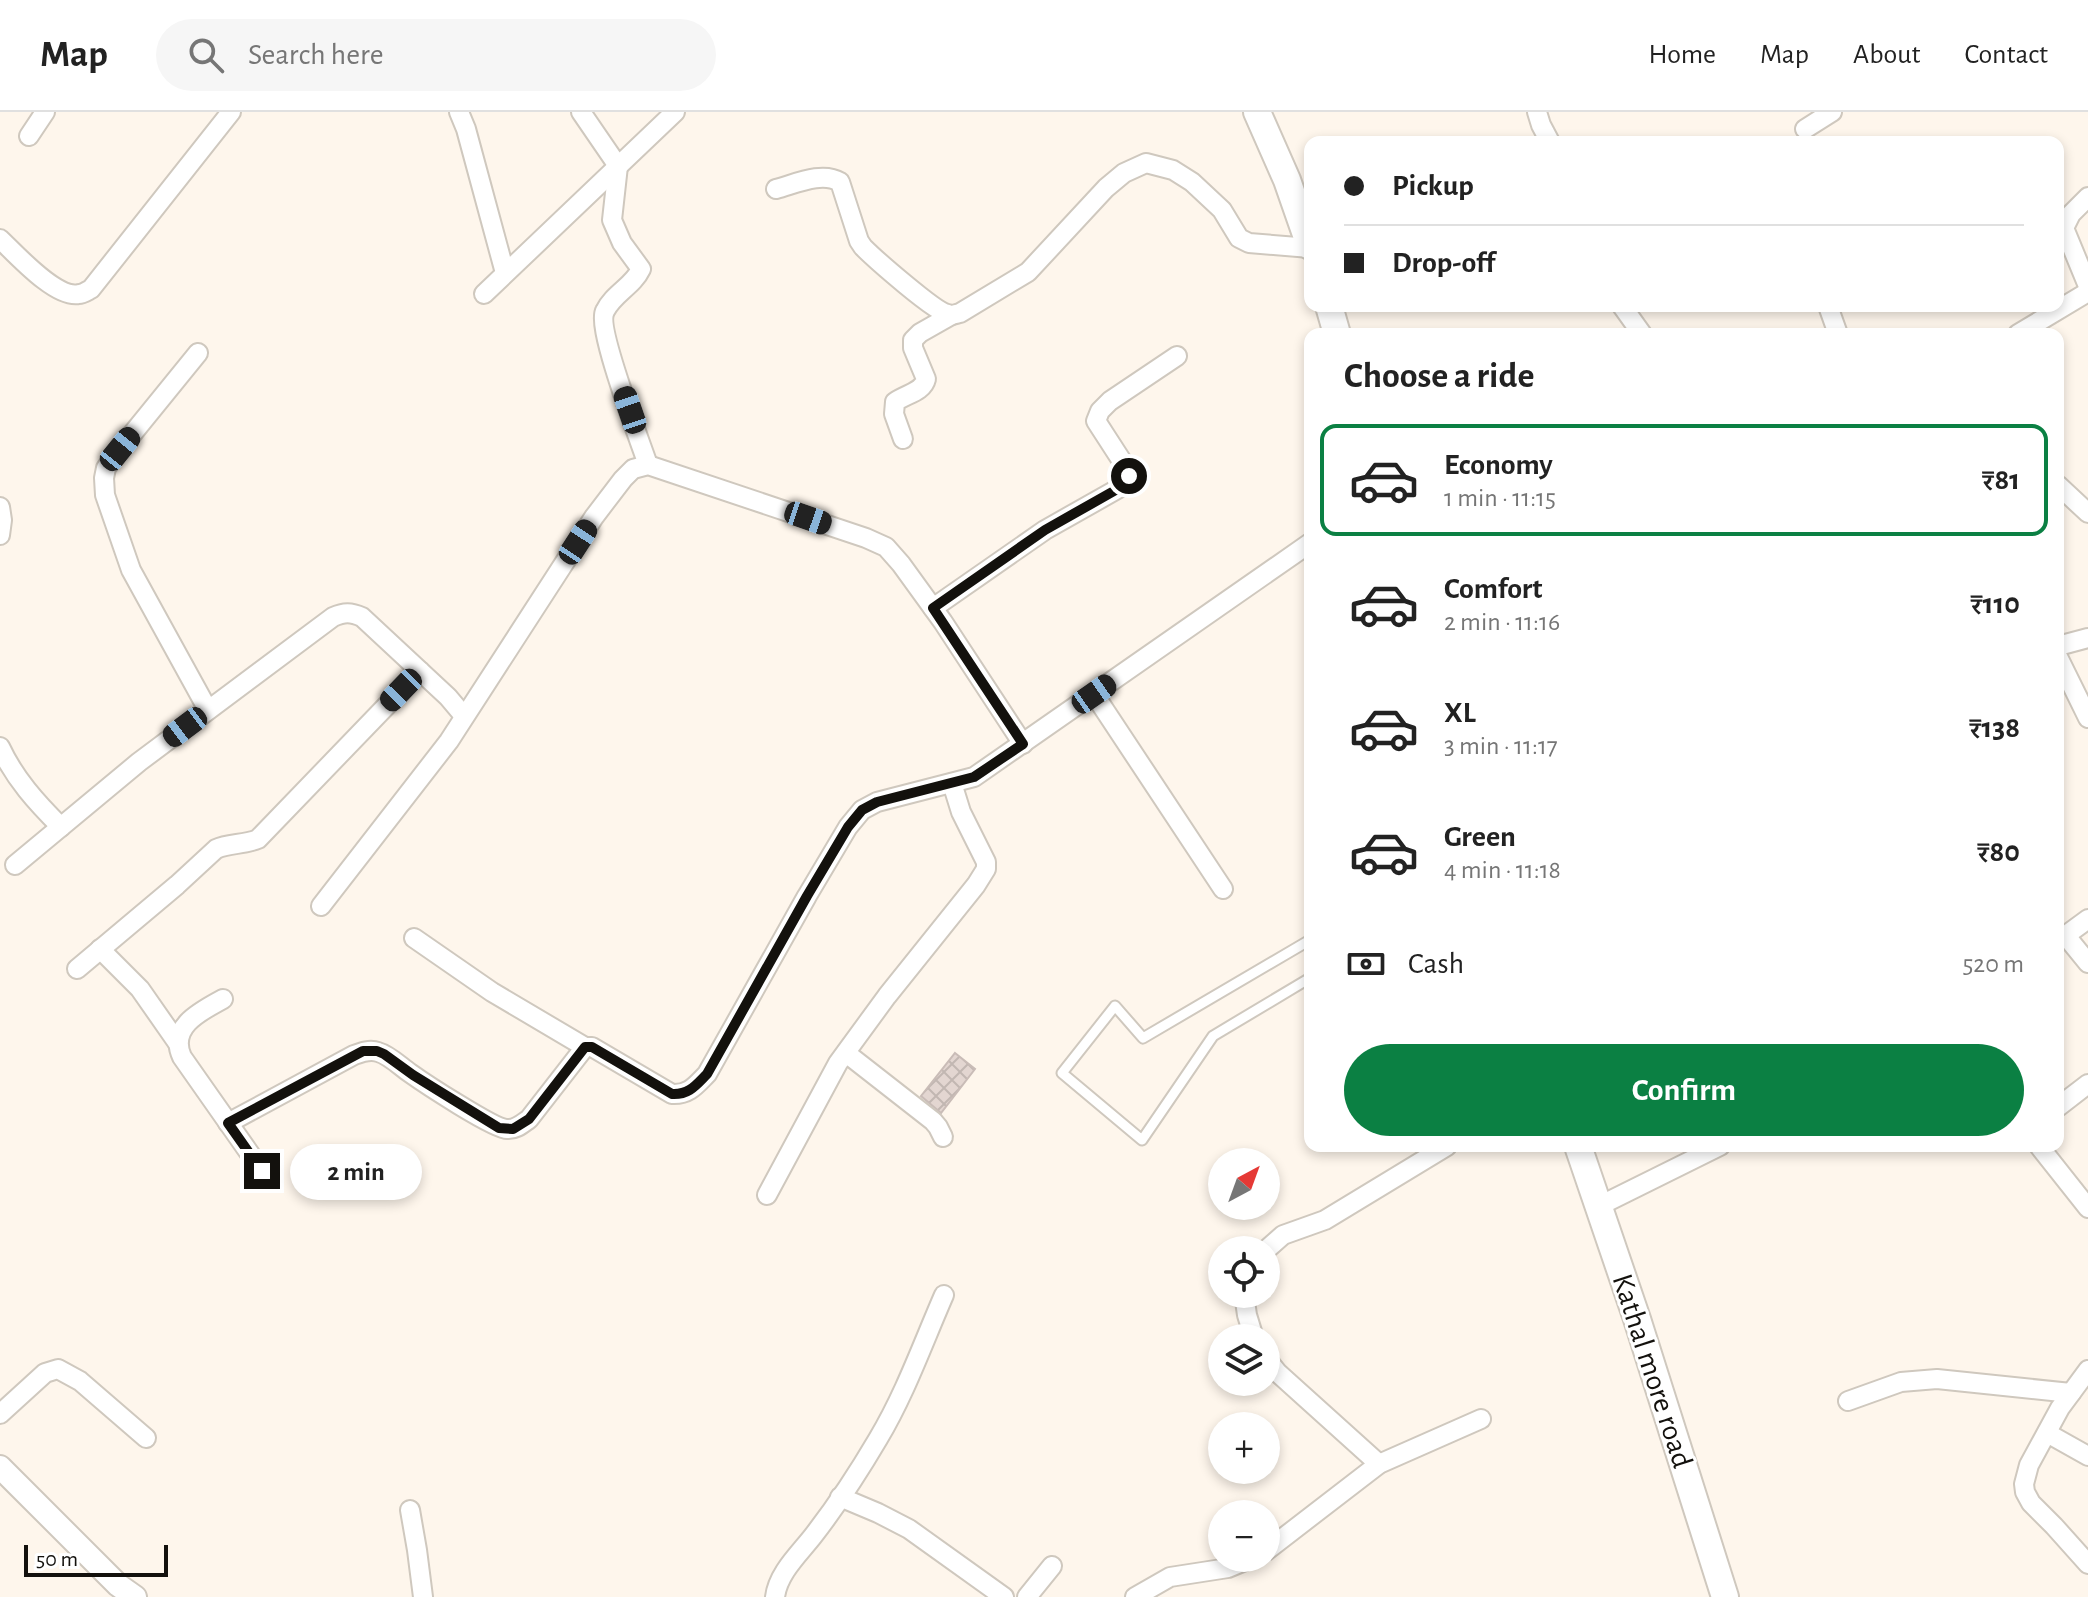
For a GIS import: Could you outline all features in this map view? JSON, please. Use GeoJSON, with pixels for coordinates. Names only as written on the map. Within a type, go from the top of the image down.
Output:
{"type":"FeatureCollection","features":[{"type":"Feature","properties":{"kind":"main road"},"geometry":{"type":"LineString","coordinates":[[1257,112],[1287,180],[1304,230]]}},
{"type":"Feature","properties":{"kind":"main road","name":"Kathal more road"},"geometry":{"type":"LineString","coordinates":[[1580,1152],[1725,1597]]}},
{"type":"Feature","properties":{"kind":"street"},"geometry":{"type":"LineString","coordinates":[[29,136],[45,112]]}},
{"type":"Feature","properties":{"kind":"street"},"geometry":{"type":"LineString","coordinates":[[0,239],[62,292],[78,295],[91,289],[231,112]]}},
{"type":"Feature","properties":{"kind":"street"},"geometry":{"type":"LineString","coordinates":[[459,112],[505,273]]}},
{"type":"Feature","properties":{"kind":"street"},"geometry":{"type":"LineString","coordinates":[[581,112],[618,166],[612,220],[622,243],[641,269],[603,316],[604,328],[648,465]]}},
{"type":"Feature","properties":{"kind":"street"},"geometry":{"type":"LineString","coordinates":[[484,294],[675,112]]}},
{"type":"Feature","properties":{"kind":"street"},"geometry":{"type":"LineString","coordinates":[[1537,112],[1547,136]]}},
{"type":"Feature","properties":{"kind":"street"},"geometry":{"type":"LineString","coordinates":[[1805,129],[1832,112]]}},
{"type":"Feature","properties":{"kind":"street"},"geometry":{"type":"LineString","coordinates":[[903,439],[894,414],[895,402],[922,388],[926,379],[913,348],[913,340],[920,333],[1028,272],[1106,188],[1137,165],[1146,163],[1173,170],[1192,182],[1212,199],[1239,238],[1249,243],[1304,247]]}},
{"type":"Feature","properties":{"kind":"street"},"geometry":{"type":"LineString","coordinates":[[776,189],[824,177],[833,177],[840,182],[863,247],[950,316]]}},
{"type":"Feature","properties":{"kind":"street"},"geometry":{"type":"LineString","coordinates":[[2088,197],[2071,214],[2064,228],[2088,286]]}},
{"type":"Feature","properties":{"kind":"street"},"geometry":{"type":"LineString","coordinates":[[2064,306],[2088,292]]}},
{"type":"Feature","properties":{"kind":"street"},"geometry":{"type":"LineString","coordinates":[[2028,328],[2055,312]]}},
{"type":"Feature","properties":{"kind":"street"},"geometry":{"type":"LineString","coordinates":[[198,353],[120,449],[106,468],[104,478],[105,495],[131,570],[208,710]]}},
{"type":"Feature","properties":{"kind":"street"},"geometry":{"type":"LineString","coordinates":[[933,608],[1045,530],[1126,482],[1129,472],[1097,418],[1110,401],[1177,356]]}},
{"type":"Feature","properties":{"kind":"street"},"geometry":{"type":"LineString","coordinates":[[321,906],[449,741],[604,504],[633,469],[648,465],[886,547],[933,608],[1023,744]]}},
{"type":"Feature","properties":{"kind":"street"},"geometry":{"type":"LineString","coordinates":[[2066,504],[2088,513]]}},
{"type":"Feature","properties":{"kind":"street"},"geometry":{"type":"LineString","coordinates":[[0,507],[0,535]]}},
{"type":"Feature","properties":{"kind":"street"},"geometry":{"type":"LineString","coordinates":[[414,938],[492,992],[585,1047],[592,1047],[672,1094],[690,1091],[707,1074],[807,896],[848,827],[862,810],[877,802],[974,777],[1304,547]]}},
{"type":"Feature","properties":{"kind":"street"},"geometry":{"type":"LineString","coordinates":[[15,865],[139,762],[342,613],[362,617],[448,697],[464,716]]}},
{"type":"Feature","properties":{"kind":"street"},"geometry":{"type":"LineString","coordinates":[[2064,644],[2088,638]]}},
{"type":"Feature","properties":{"kind":"street"},"geometry":{"type":"LineString","coordinates":[[2064,669],[2088,718]]}},
{"type":"Feature","properties":{"kind":"street"},"geometry":{"type":"LineString","coordinates":[[77,969],[216,849],[258,839],[420,671]]}},
{"type":"Feature","properties":{"kind":"street"},"geometry":{"type":"LineString","coordinates":[[1094,694],[1223,889]]}},
{"type":"Feature","properties":{"kind":"street"},"geometry":{"type":"LineString","coordinates":[[0,747],[22,785],[61,827]]}},
{"type":"Feature","properties":{"kind":"street"},"geometry":{"type":"LineString","coordinates":[[767,1195],[846,1053],[986,869],[986,862],[961,812],[952,783]]}},
{"type":"Feature","properties":{"kind":"street"},"geometry":{"type":"LineString","coordinates":[[2064,937],[2088,919]]}},
{"type":"Feature","properties":{"kind":"street"},"geometry":{"type":"LineString","coordinates":[[2064,940],[2088,963]]}},
{"type":"Feature","properties":{"kind":"street"},"geometry":{"type":"LineString","coordinates":[[100,949],[140,989],[177,1042],[182,1057],[262,1171]]}},
{"type":"Feature","properties":{"kind":"street"},"geometry":{"type":"LineString","coordinates":[[177,1042],[196,1014],[223,999]]}},
{"type":"Feature","properties":{"kind":"street"},"geometry":{"type":"LineString","coordinates":[[228,1123],[354,1055],[371,1051],[384,1054],[467,1109],[499,1128],[509,1130],[529,1119],[585,1047]]}},
{"type":"Feature","properties":{"kind":"street"},"geometry":{"type":"LineString","coordinates":[[846,1053],[933,1121],[943,1137]]}},
{"type":"Feature","properties":{"kind":"street"},"geometry":{"type":"LineString","coordinates":[[2064,1102],[2088,1084]]}},
{"type":"Feature","properties":{"kind":"street"},"geometry":{"type":"LineString","coordinates":[[1280,1238],[1325,1220],[1437,1152]]}},
{"type":"Feature","properties":{"kind":"street"},"geometry":{"type":"LineString","coordinates":[[1599,1206],[1708,1152]]}},
{"type":"Feature","properties":{"kind":"street"},"geometry":{"type":"LineString","coordinates":[[2044,1152],[2088,1208]]}},
{"type":"Feature","properties":{"kind":"street"},"geometry":{"type":"LineString","coordinates":[[775,1597],[782,1576],[794,1557],[812,1537],[881,1435],[944,1295]]}},
{"type":"Feature","properties":{"kind":"street"},"geometry":{"type":"LineString","coordinates":[[0,1414],[45,1373],[58,1369],[80,1381],[146,1438]]}},
{"type":"Feature","properties":{"kind":"street"},"geometry":{"type":"LineString","coordinates":[[2088,1370],[2047,1433],[2024,1479],[2025,1492],[2031,1503],[2088,1564]]}},
{"type":"Feature","properties":{"kind":"street"},"geometry":{"type":"LineString","coordinates":[[1280,1375],[1379,1464]]}},
{"type":"Feature","properties":{"kind":"street"},"geometry":{"type":"LineString","coordinates":[[1848,1401],[1901,1382],[1937,1379],[2071,1393]]}},
{"type":"Feature","properties":{"kind":"street"},"geometry":{"type":"LineString","coordinates":[[1280,1540],[1379,1464],[1481,1419]]}},
{"type":"Feature","properties":{"kind":"street"},"geometry":{"type":"LineString","coordinates":[[2047,1433],[2088,1456]]}},
{"type":"Feature","properties":{"kind":"street"},"geometry":{"type":"LineString","coordinates":[[0,1467],[118,1585],[135,1597]]}},
{"type":"Feature","properties":{"kind":"street"},"geometry":{"type":"LineString","coordinates":[[840,1497],[909,1529],[1004,1597]]}},
{"type":"Feature","properties":{"kind":"street"},"geometry":{"type":"LineString","coordinates":[[410,1510],[423,1597]]}},
{"type":"Feature","properties":{"kind":"street"},"geometry":{"type":"LineString","coordinates":[[1027,1597],[1052,1566]]}},
{"type":"Feature","properties":{"kind":"street"},"geometry":{"type":"LineString","coordinates":[[1135,1597],[1170,1577],[1208,1571]]}},
{"type":"Feature","properties":{"kind":"lane"},"geometry":{"type":"LineString","coordinates":[[1304,944],[1143,1038],[1115,1006],[1062,1073],[1142,1140],[1213,1036],[1304,982]]}},
{"type":"Feature","properties":{"kind":"building"},"geometry":{"type":"Polygon","coordinates":[[[955,1053],[975,1069],[941,1113],[921,1096],[955,1053]]]}},
{"type":"Feature","properties":{"kind":"route"},"geometry":{"type":"LineString","coordinates":[[262,1171],[228,1123],[363,1051],[384,1054],[499,1128],[509,1130],[529,1119],[585,1047],[592,1047],[672,1094],[690,1091],[707,1074],[807,896],[848,827],[862,810],[877,802],[974,777],[1023,744],[933,608],[1045,530],[1121,487],[1129,476]]}}]}
